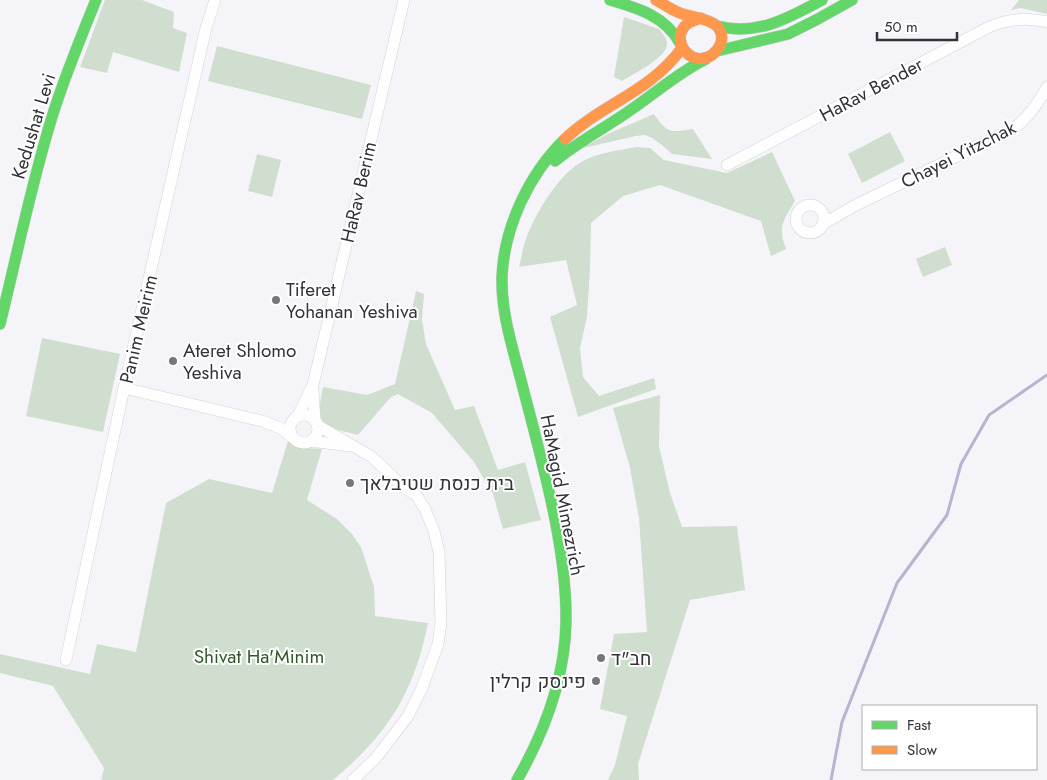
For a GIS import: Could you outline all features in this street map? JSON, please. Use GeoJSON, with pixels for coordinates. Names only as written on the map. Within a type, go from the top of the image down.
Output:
{"type":"FeatureCollection","features":[{"type":"Feature","properties":{"kind":"street","name":"Kedushat Levi"},"geometry":{"type":"LineString","coordinates":[[0,324],[52,116],[96,0]]}},
{"type":"Feature","properties":{"kind":"street","name":"Panim Meirim"},"geometry":{"type":"LineString","coordinates":[[66,660],[124,388],[206,28],[215,0]]}},
{"type":"Feature","properties":{"kind":"street","name":"HaRav Berim"},"geometry":{"type":"LineString","coordinates":[[296,418],[313,385],[404,0]]}},
{"type":"Feature","properties":{"kind":"street"},"geometry":{"type":"LineString","coordinates":[[610,0],[639,9],[668,25],[676,34],[685,53],[694,59],[706,59],[717,51],[787,34],[852,0]]}},
{"type":"Feature","properties":{"kind":"street"},"geometry":{"type":"LineString","coordinates":[[656,0],[685,15],[707,19],[717,26],[736,31],[774,23],[790,17],[822,0]]}},
{"type":"Feature","properties":{"kind":"street"},"geometry":{"type":"LineString","coordinates":[[681,45],[680,37],[685,26],[695,19],[701,18]]}},
{"type":"Feature","properties":{"kind":"street","name":"HaRav Bender"},"geometry":{"type":"LineString","coordinates":[[727,165],[989,27],[1012,19],[1032,18],[1047,22]]}},
{"type":"Feature","properties":{"kind":"street"},"geometry":{"type":"LineString","coordinates":[[717,26],[721,39],[717,51]]}},
{"type":"Feature","properties":{"kind":"street","name":"HaMagid Mimezrich"},"geometry":{"type":"LineString","coordinates":[[517,780],[536,743],[557,681],[564,643],[565,608],[557,534],[543,465],[505,317],[502,291],[507,242],[517,213],[536,174],[562,141],[582,125],[648,82],[670,64],[681,45]]}},
{"type":"Feature","properties":{"kind":"street","name":"HaMagid Mimezrich"},"geometry":{"type":"LineString","coordinates":[[517,213],[540,179],[556,160],[635,108],[691,66],[706,59]]}},
{"type":"Feature","properties":{"kind":"street","name":"Chayei Yitzchak"},"geometry":{"type":"LineString","coordinates":[[823,224],[854,206],[1013,129],[1039,103],[1047,87]]}},
{"type":"Feature","properties":{"kind":"street"},"geometry":{"type":"LineString","coordinates":[[811,206],[819,209],[823,216],[823,224],[818,230],[810,233],[802,232],[797,225],[796,217],[803,207],[811,206]]}},
{"type":"Feature","properties":{"kind":"street","name":"Chayei Yitzchak"},"geometry":{"type":"LineString","coordinates":[[819,209],[829,210],[854,206]]}},
{"type":"Feature","properties":{"kind":"street","name":"HaRav Berim"},"geometry":{"type":"LineString","coordinates":[[313,385],[316,423]]}},
{"type":"Feature","properties":{"kind":"street"},"geometry":{"type":"LineString","coordinates":[[124,388],[262,421],[280,428],[299,442],[305,443],[311,440],[317,432],[316,423]]}},
{"type":"Feature","properties":{"kind":"street"},"geometry":{"type":"LineString","coordinates":[[262,421],[308,416],[316,423],[372,457],[405,488],[416,495],[425,509],[434,531],[439,552],[441,592],[441,622],[438,644],[422,688],[408,716],[375,759],[353,780]]}},
{"type":"Feature","properties":{"kind":"street"},"geometry":{"type":"LineString","coordinates":[[292,437],[290,429],[296,418]]}},
{"type":"Feature","properties":{"kind":"street"},"geometry":{"type":"LineString","coordinates":[[311,440],[352,446]]}},
{"type":"Feature","properties":{"kind":"green space"},"geometry":{"type":"Polygon","coordinates":[[[105,0],[142,0],[174,12],[173,28],[187,33],[179,72],[113,52],[107,73],[80,67],[105,0]]]}},
{"type":"Feature","properties":{"kind":"green space"},"geometry":{"type":"Polygon","coordinates":[[[1019,0],[1047,0],[1047,14],[1021,8],[1011,10],[1019,0]]]}},
{"type":"Feature","properties":{"kind":"green space"},"geometry":{"type":"Polygon","coordinates":[[[624,17],[659,29],[667,43],[666,48],[657,59],[622,81],[614,77],[624,17]]]}},
{"type":"Feature","properties":{"kind":"green space"},"geometry":{"type":"Polygon","coordinates":[[[217,46],[371,85],[362,119],[208,81],[217,46]]]}},
{"type":"Feature","properties":{"kind":"green space"},"geometry":{"type":"Polygon","coordinates":[[[654,114],[662,125],[670,130],[693,129],[712,159],[672,154],[662,145],[645,135],[579,149],[610,133],[654,114]]]}},
{"type":"Feature","properties":{"kind":"green space"},"geometry":{"type":"Polygon","coordinates":[[[890,132],[905,161],[862,183],[848,154],[890,132]]]}},
{"type":"Feature","properties":{"kind":"green space"},"geometry":{"type":"Polygon","coordinates":[[[637,147],[650,148],[664,160],[727,173],[772,152],[795,201],[785,218],[782,229],[786,249],[771,256],[761,221],[660,185],[623,196],[591,223],[587,317],[580,348],[583,377],[599,396],[654,378],[656,389],[578,417],[550,317],[577,305],[566,260],[519,267],[524,245],[533,222],[556,185],[575,166],[591,157],[637,147]]]}},
{"type":"Feature","properties":{"kind":"green space"},"geometry":{"type":"Polygon","coordinates":[[[257,154],[281,160],[272,197],[248,191],[257,154]]]}},
{"type":"Feature","properties":{"kind":"green space"},"geometry":{"type":"Polygon","coordinates":[[[945,247],[952,265],[923,277],[916,259],[945,247]]]}},
{"type":"Feature","properties":{"kind":"green space"},"geometry":{"type":"Polygon","coordinates":[[[416,291],[424,294],[422,320],[426,344],[455,410],[474,406],[498,470],[525,462],[541,520],[503,529],[493,494],[474,462],[432,413],[398,394],[391,397],[358,435],[329,426],[321,417],[323,387],[367,395],[395,384],[416,291]]]}},
{"type":"Feature","properties":{"kind":"green space"},"geometry":{"type":"Polygon","coordinates":[[[42,338],[120,354],[103,432],[26,416],[42,338]]]}},
{"type":"Feature","properties":{"kind":"green space"},"geometry":{"type":"Polygon","coordinates":[[[660,395],[659,446],[670,493],[682,527],[737,526],[745,590],[690,600],[638,764],[639,780],[608,780],[615,765],[627,716],[600,709],[614,634],[647,632],[639,518],[630,468],[613,408],[660,395]]]}},
{"type":"Feature","properties":{"kind":"green space","name":"Shivat Ha'Minim"},"geometry":{"type":"Polygon","coordinates":[[[288,441],[300,448],[322,449],[307,500],[337,519],[352,534],[361,547],[374,587],[375,616],[428,623],[415,671],[396,710],[384,729],[369,746],[333,780],[101,780],[104,768],[53,686],[0,673],[0,654],[90,674],[97,644],[136,652],[166,503],[209,479],[272,493],[288,441]]]}},
{"type":"Feature","properties":{"kind":"waterway"},"geometry":{"type":"LineString","coordinates":[[831,780],[842,722],[897,583],[947,515],[961,464],[989,415],[1047,375]]}},
{"type":"Feature","properties":{"kind":"traffic: fast"},"geometry":{"type":"LineString","coordinates":[[0,324],[44,143],[67,73],[96,0]]}},
{"type":"Feature","properties":{"kind":"traffic: fast"},"geometry":{"type":"LineString","coordinates":[[610,0],[650,14],[667,26],[680,43]]}},
{"type":"Feature","properties":{"kind":"traffic: fast"},"geometry":{"type":"LineString","coordinates":[[717,26],[732,29],[759,27],[784,19],[822,0]]}},
{"type":"Feature","properties":{"kind":"traffic: fast"},"geometry":{"type":"LineString","coordinates":[[717,51],[788,34],[852,0]]}},
{"type":"Feature","properties":{"kind":"traffic: fast"},"geometry":{"type":"LineString","coordinates":[[555,161],[677,76],[706,59]]}},
{"type":"Feature","properties":{"kind":"traffic: fast"},"geometry":{"type":"LineString","coordinates":[[517,780],[536,743],[551,704],[562,664],[566,622],[565,593],[558,535],[538,445],[512,347],[506,319],[502,277],[508,239],[521,202],[540,168],[565,139]]}},
{"type":"Feature","properties":{"kind":"traffic: slow"},"geometry":{"type":"LineString","coordinates":[[656,0],[677,12],[686,15],[693,17],[701,19],[708,21],[719,29],[722,35],[721,43],[717,50],[712,55],[696,58],[684,50],[680,37],[682,30],[687,24],[692,21],[694,21],[699,19],[701,18]]}},
{"type":"Feature","properties":{"kind":"traffic: slow"},"geometry":{"type":"LineString","coordinates":[[565,139],[595,116],[655,76],[682,48]]}},
{"type":"Feature","properties":{"kind":"place","name":"Tiferet Yohanan Yeshiva"},"geometry":{"type":"Point","coordinates":[276,300]}},
{"type":"Feature","properties":{"kind":"place","name":"Ateret Shlomo Yeshiva"},"geometry":{"type":"Point","coordinates":[173,361]}},
{"type":"Feature","properties":{"kind":"place","name":"בית כנסת שטיבלאך"},"geometry":{"type":"Point","coordinates":[350,483]}},
{"type":"Feature","properties":{"kind":"place","name":"חב\"ד"},"geometry":{"type":"Point","coordinates":[601,658]}},
{"type":"Feature","properties":{"kind":"place","name":"פינסק קרלין"},"geometry":{"type":"Point","coordinates":[596,681]}}]}
